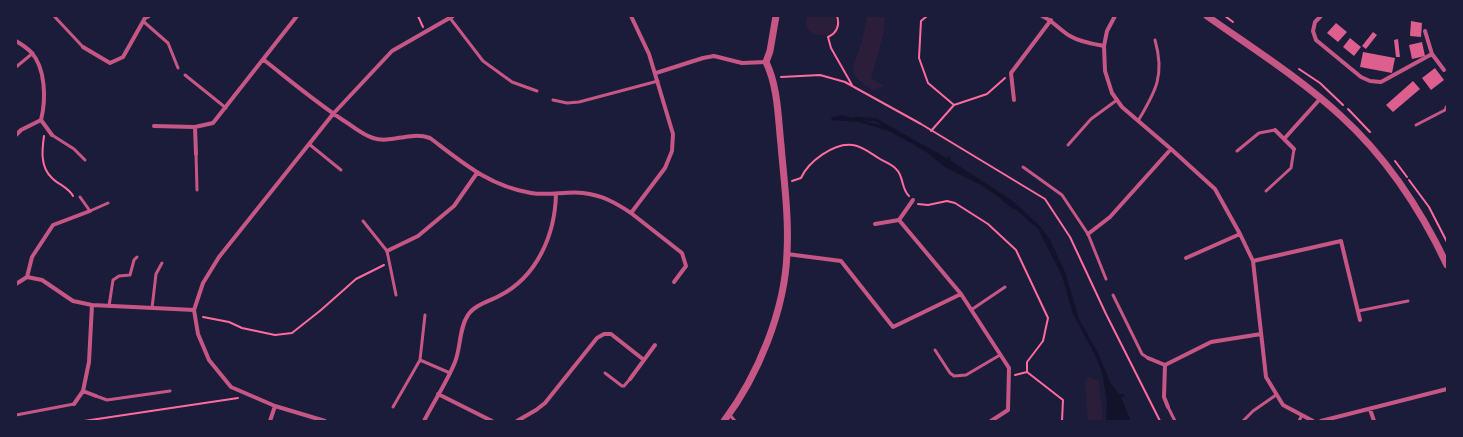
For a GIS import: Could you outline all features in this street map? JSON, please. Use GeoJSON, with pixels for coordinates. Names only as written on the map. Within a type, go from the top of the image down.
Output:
{"type":"FeatureCollection","features":[{"type":"Feature","properties":{"kind":"street"},"geometry":{"type":"LineString","coordinates":[[83,47],[110,63],[123,57],[149,16]]}},
{"type":"Feature","properties":{"kind":"street"},"geometry":{"type":"LineString","coordinates":[[154,126],[195,127],[213,123],[264,60],[297,16]]}},
{"type":"Feature","properties":{"kind":"street"},"geometry":{"type":"LineString","coordinates":[[630,214],[665,168],[672,151],[674,134],[656,73],[631,16]]}},
{"type":"Feature","properties":{"kind":"street"},"geometry":{"type":"LineString","coordinates":[[724,421],[754,371],[768,339],[779,305],[787,254],[785,183],[773,77],[766,62],[770,51],[776,16]]}},
{"type":"Feature","properties":{"kind":"street"},"geometry":{"type":"LineString","coordinates":[[1042,16],[1051,20],[1070,36],[1087,43],[1104,46]]}},
{"type":"Feature","properties":{"kind":"street"},"geometry":{"type":"LineString","coordinates":[[1115,16],[1108,31],[1104,46],[1105,71],[1112,93],[1122,107],[1215,189],[1253,260],[1266,377],[1283,405],[1313,421]]}},
{"type":"Feature","properties":{"kind":"street"},"geometry":{"type":"LineString","coordinates":[[1321,16],[1315,22],[1313,31],[1316,40],[1361,77],[1370,81],[1382,82],[1432,54]]}},
{"type":"Feature","properties":{"kind":"street"},"geometry":{"type":"LineString","coordinates":[[325,421],[275,406],[231,387],[210,360],[198,334],[194,310],[203,283],[219,257],[333,114],[392,51],[451,17]]}},
{"type":"Feature","properties":{"kind":"street"},"geometry":{"type":"LineString","coordinates":[[1209,17],[1320,99],[1359,134],[1399,182],[1433,236],[1447,265]]}},
{"type":"Feature","properties":{"kind":"street"},"geometry":{"type":"LineString","coordinates":[[1014,100],[1011,73],[1051,20]]}},
{"type":"Feature","properties":{"kind":"street"},"geometry":{"type":"LineString","coordinates":[[1425,31],[1432,54],[1444,70]]}},
{"type":"Feature","properties":{"kind":"street"},"geometry":{"type":"LineString","coordinates":[[16,41],[33,53],[41,70],[44,108],[41,120],[21,130],[16,135]]}},
{"type":"Feature","properties":{"kind":"street"},"geometry":{"type":"LineString","coordinates":[[656,73],[714,56],[742,63],[766,62]]}},
{"type":"Feature","properties":{"kind":"street"},"geometry":{"type":"LineString","coordinates":[[264,60],[333,114],[372,138],[383,140],[413,135],[430,138],[477,173],[521,190],[556,194],[582,192],[601,196],[630,214],[682,253],[686,266],[674,282]]}},
{"type":"Feature","properties":{"kind":"street"},"geometry":{"type":"LineString","coordinates":[[1284,139],[1320,99]]}},
{"type":"Feature","properties":{"kind":"street"},"geometry":{"type":"LineString","coordinates":[[41,120],[52,135]]}},
{"type":"Feature","properties":{"kind":"street"},"geometry":{"type":"LineString","coordinates":[[195,127],[196,154]]}},
{"type":"Feature","properties":{"kind":"street"},"geometry":{"type":"LineString","coordinates":[[1275,130],[1294,149]]}},
{"type":"Feature","properties":{"kind":"street"},"geometry":{"type":"LineString","coordinates":[[1088,234],[1110,217],[1171,149]]}},
{"type":"Feature","properties":{"kind":"street"},"geometry":{"type":"LineString","coordinates":[[387,250],[418,236],[454,206],[477,173]]}},
{"type":"Feature","properties":{"kind":"street"},"geometry":{"type":"LineString","coordinates":[[424,421],[450,373],[458,352],[463,327],[468,315],[477,307],[512,289],[530,271],[544,248],[554,221],[556,194]]}},
{"type":"Feature","properties":{"kind":"street"},"geometry":{"type":"LineString","coordinates":[[875,224],[899,220],[913,200]]}},
{"type":"Feature","properties":{"kind":"street"},"geometry":{"type":"LineString","coordinates":[[16,284],[27,277],[32,257],[53,225],[90,211]]}},
{"type":"Feature","properties":{"kind":"street"},"geometry":{"type":"LineString","coordinates":[[899,220],[961,294],[1009,368],[1008,410],[991,421]]}},
{"type":"Feature","properties":{"kind":"street"},"geometry":{"type":"LineString","coordinates":[[1186,258],[1240,234]]}},
{"type":"Feature","properties":{"kind":"street"},"geometry":{"type":"LineString","coordinates":[[1253,260],[1341,241],[1360,320]]}},
{"type":"Feature","properties":{"kind":"street"},"geometry":{"type":"LineString","coordinates":[[787,254],[841,260],[893,327],[961,294]]}},
{"type":"Feature","properties":{"kind":"street"},"geometry":{"type":"LineString","coordinates":[[27,277],[42,280],[73,301],[92,305],[194,310]]}},
{"type":"Feature","properties":{"kind":"street"},"geometry":{"type":"LineString","coordinates":[[74,404],[83,392],[89,362],[92,305]]}},
{"type":"Feature","properties":{"kind":"street"},"geometry":{"type":"LineString","coordinates":[[517,421],[545,403],[597,338],[604,334],[610,334],[644,360]]}},
{"type":"Feature","properties":{"kind":"street"},"geometry":{"type":"LineString","coordinates":[[1148,358],[1165,365],[1211,342],[1261,334]]}},
{"type":"Feature","properties":{"kind":"street"},"geometry":{"type":"LineString","coordinates":[[630,380],[655,345]]}},
{"type":"Feature","properties":{"kind":"street"},"geometry":{"type":"LineString","coordinates":[[1165,365],[1164,397],[1168,407]]}},
{"type":"Feature","properties":{"kind":"street"},"geometry":{"type":"LineString","coordinates":[[1321,421],[1447,389]]}},
{"type":"Feature","properties":{"kind":"street"},"geometry":{"type":"LineString","coordinates":[[83,392],[96,396]]}},
{"type":"Feature","properties":{"kind":"street"},"geometry":{"type":"LineString","coordinates":[[438,394],[492,421]]}},
{"type":"Feature","properties":{"kind":"street"},"geometry":{"type":"LineString","coordinates":[[270,421],[275,406]]}},
{"type":"Feature","properties":{"kind":"street"},"geometry":{"type":"LineString","coordinates":[[1370,409],[1374,421]]}},
{"type":"Feature","properties":{"kind":"lane"},"geometry":{"type":"LineString","coordinates":[[54,16],[83,47]]}},
{"type":"Feature","properties":{"kind":"lane"},"geometry":{"type":"LineString","coordinates":[[451,17],[483,61],[512,82],[537,90]]}},
{"type":"Feature","properties":{"kind":"lane"},"geometry":{"type":"LineString","coordinates":[[144,22],[168,43],[178,68]]}},
{"type":"Feature","properties":{"kind":"lane"},"geometry":{"type":"LineString","coordinates":[[1138,121],[1150,100],[1159,77],[1160,58],[1155,40]]}},
{"type":"Feature","properties":{"kind":"lane"},"geometry":{"type":"LineString","coordinates":[[16,67],[33,53]]}},
{"type":"Feature","properties":{"kind":"lane"},"geometry":{"type":"LineString","coordinates":[[185,75],[226,108]]}},
{"type":"Feature","properties":{"kind":"lane"},"geometry":{"type":"LineString","coordinates":[[553,100],[567,103],[579,102],[658,81]]}},
{"type":"Feature","properties":{"kind":"lane"},"geometry":{"type":"LineString","coordinates":[[1068,145],[1091,119],[1117,100]]}},
{"type":"Feature","properties":{"kind":"lane"},"geometry":{"type":"LineString","coordinates":[[1416,125],[1445,110],[1447,106]]}},
{"type":"Feature","properties":{"kind":"lane"},"geometry":{"type":"LineString","coordinates":[[1237,151],[1259,133],[1275,130]]}},
{"type":"Feature","properties":{"kind":"lane"},"geometry":{"type":"LineString","coordinates":[[52,135],[74,149],[85,160]]}},
{"type":"Feature","properties":{"kind":"lane"},"geometry":{"type":"LineString","coordinates":[[309,144],[341,170]]}},
{"type":"Feature","properties":{"kind":"lane"},"geometry":{"type":"LineString","coordinates":[[1266,190],[1291,168],[1294,149]]}},
{"type":"Feature","properties":{"kind":"lane"},"geometry":{"type":"LineString","coordinates":[[196,154],[197,190]]}},
{"type":"Feature","properties":{"kind":"lane"},"geometry":{"type":"LineString","coordinates":[[1023,167],[1062,195],[1088,234],[1106,279]]}},
{"type":"Feature","properties":{"kind":"lane"},"geometry":{"type":"LineString","coordinates":[[80,197],[90,211],[108,203]]}},
{"type":"Feature","properties":{"kind":"lane"},"geometry":{"type":"LineString","coordinates":[[363,221],[387,250],[396,295]]}},
{"type":"Feature","properties":{"kind":"lane"},"geometry":{"type":"LineString","coordinates":[[109,306],[112,280],[119,276],[130,275],[134,260],[137,257]]}},
{"type":"Feature","properties":{"kind":"lane"},"geometry":{"type":"LineString","coordinates":[[152,308],[156,274],[162,263]]}},
{"type":"Feature","properties":{"kind":"lane"},"geometry":{"type":"LineString","coordinates":[[971,310],[1005,286]]}},
{"type":"Feature","properties":{"kind":"lane"},"geometry":{"type":"LineString","coordinates":[[1113,294],[1142,354],[1148,358]]}},
{"type":"Feature","properties":{"kind":"lane"},"geometry":{"type":"LineString","coordinates":[[1358,311],[1408,301]]}},
{"type":"Feature","properties":{"kind":"lane"},"geometry":{"type":"LineString","coordinates":[[394,407],[420,360],[425,315]]}},
{"type":"Feature","properties":{"kind":"lane"},"geometry":{"type":"LineString","coordinates":[[935,350],[954,376],[966,375],[1000,355]]}},
{"type":"Feature","properties":{"kind":"lane"},"geometry":{"type":"LineString","coordinates":[[420,360],[450,373]]}},
{"type":"Feature","properties":{"kind":"lane"},"geometry":{"type":"LineString","coordinates":[[605,373],[622,386],[630,380]]}},
{"type":"Feature","properties":{"kind":"lane"},"geometry":{"type":"LineString","coordinates":[[96,396],[107,400],[170,391]]}},
{"type":"Feature","properties":{"kind":"lane"},"geometry":{"type":"LineString","coordinates":[[1243,421],[1253,411],[1276,394]]}},
{"type":"Feature","properties":{"kind":"lane"},"geometry":{"type":"LineString","coordinates":[[16,415],[74,404]]}},
{"type":"Feature","properties":{"kind":"lane"},"geometry":{"type":"LineString","coordinates":[[1168,407],[1175,421]]}},
{"type":"Feature","properties":{"kind":"lane"},"geometry":{"type":"LineString","coordinates":[[729,414],[735,421]]}},
{"type":"Feature","properties":{"kind":"lane"},"geometry":{"type":"LineString","coordinates":[[1299,421],[1302,416]]}},
{"type":"Feature","properties":{"kind":"path"},"geometry":{"type":"LineString","coordinates":[[418,16],[426,31]]}},
{"type":"Feature","properties":{"kind":"path"},"geometry":{"type":"LineString","coordinates":[[837,16],[839,22],[837,28],[833,35],[828,37],[831,48],[853,86]]}},
{"type":"Feature","properties":{"kind":"path"},"geometry":{"type":"LineString","coordinates":[[926,16],[921,21],[919,58],[928,83],[954,105]]}},
{"type":"Feature","properties":{"kind":"path"},"geometry":{"type":"LineString","coordinates":[[931,131],[954,105],[987,94],[1011,73]]}},
{"type":"Feature","properties":{"kind":"path"},"geometry":{"type":"LineString","coordinates":[[773,77],[820,75],[836,78],[853,86],[931,131],[1045,199],[1070,237],[1106,314],[1160,421]]}},
{"type":"Feature","properties":{"kind":"path"},"geometry":{"type":"LineString","coordinates":[[41,120],[44,136],[42,155],[45,169],[51,178],[70,190],[73,196],[80,197]]}},
{"type":"Feature","properties":{"kind":"path"},"geometry":{"type":"LineString","coordinates":[[785,183],[801,178],[804,170],[820,155],[844,144],[851,144],[861,147],[896,168],[901,176],[905,193],[913,200],[923,205],[941,201],[955,203],[988,224],[1016,250],[1048,318],[1043,341],[1026,362],[1027,372],[1063,400],[1062,421]]}},
{"type":"Feature","properties":{"kind":"path"},"geometry":{"type":"LineString","coordinates":[[196,316],[224,321],[242,328],[268,334],[284,335],[292,333],[322,310],[356,279],[390,262]]}},
{"type":"Feature","properties":{"kind":"path"},"geometry":{"type":"LineString","coordinates":[[1009,377],[1027,372]]}},
{"type":"Feature","properties":{"kind":"path"},"geometry":{"type":"LineString","coordinates":[[84,421],[236,398],[247,394]]}},
{"type":"Feature","properties":{"kind":"shaded area"},"geometry":{"type":"Polygon","coordinates":[[[807,16],[836,16],[836,28],[832,34],[817,35],[812,33],[807,27],[807,16]]]}},
{"type":"Feature","properties":{"kind":"shaded area"},"geometry":{"type":"Polygon","coordinates":[[[867,16],[885,16],[884,32],[871,78],[884,86],[873,90],[858,80],[854,71],[855,60],[863,37],[867,16]]]}},
{"type":"Feature","properties":{"kind":"shaded area"},"geometry":{"type":"Polygon","coordinates":[[[841,115],[888,127],[943,158],[948,159],[948,156],[951,157],[950,160],[1013,201],[1039,225],[1050,240],[1065,272],[1079,319],[1098,353],[1111,384],[1119,394],[1124,394],[1125,396],[1122,397],[1122,400],[1131,421],[1106,421],[1107,402],[1102,372],[1093,351],[1073,314],[1062,276],[1038,229],[1011,205],[979,184],[945,167],[925,151],[889,131],[858,122],[832,120],[831,118],[841,115]]]}},
{"type":"Feature","properties":{"kind":"shaded area"},"geometry":{"type":"Polygon","coordinates":[[[1088,377],[1097,380],[1099,383],[1103,421],[1088,421],[1085,382],[1088,377]]]}},
{"type":"Feature","properties":{"kind":"building"},"geometry":{"type":"Polygon","coordinates":[[[1411,21],[1422,23],[1421,37],[1410,36],[1411,21]]]}},
{"type":"Feature","properties":{"kind":"building"},"geometry":{"type":"Polygon","coordinates":[[[1336,23],[1347,32],[1338,42],[1327,33],[1336,23]]]}},
{"type":"Feature","properties":{"kind":"building"},"geometry":{"type":"Polygon","coordinates":[[[1373,32],[1377,35],[1366,49],[1362,46],[1373,32]]]}},
{"type":"Feature","properties":{"kind":"building"},"geometry":{"type":"Polygon","coordinates":[[[1350,38],[1361,47],[1354,56],[1343,47],[1350,38]]]}},
{"type":"Feature","properties":{"kind":"building"},"geometry":{"type":"Polygon","coordinates":[[[1398,39],[1400,57],[1396,57],[1394,40],[1398,39]]]}},
{"type":"Feature","properties":{"kind":"building"},"geometry":{"type":"Polygon","coordinates":[[[1422,42],[1425,56],[1412,59],[1409,45],[1422,42]]]}},
{"type":"Feature","properties":{"kind":"building"},"geometry":{"type":"Polygon","coordinates":[[[1363,52],[1395,58],[1392,73],[1360,67],[1363,52]]]}},
{"type":"Feature","properties":{"kind":"building"},"geometry":{"type":"Polygon","coordinates":[[[1435,68],[1444,80],[1431,90],[1422,78],[1435,68]]]}},
{"type":"Feature","properties":{"kind":"building"},"geometry":{"type":"Polygon","coordinates":[[[1413,81],[1420,89],[1393,112],[1386,105],[1413,81]]]}},
{"type":"Feature","properties":{"kind":"waterway"},"geometry":{"type":"LineString","coordinates":[[855,118],[876,120],[949,161]]}},
{"type":"Feature","properties":{"kind":"waterway"},"geometry":{"type":"LineString","coordinates":[[1004,200],[1014,208]]}}]}
